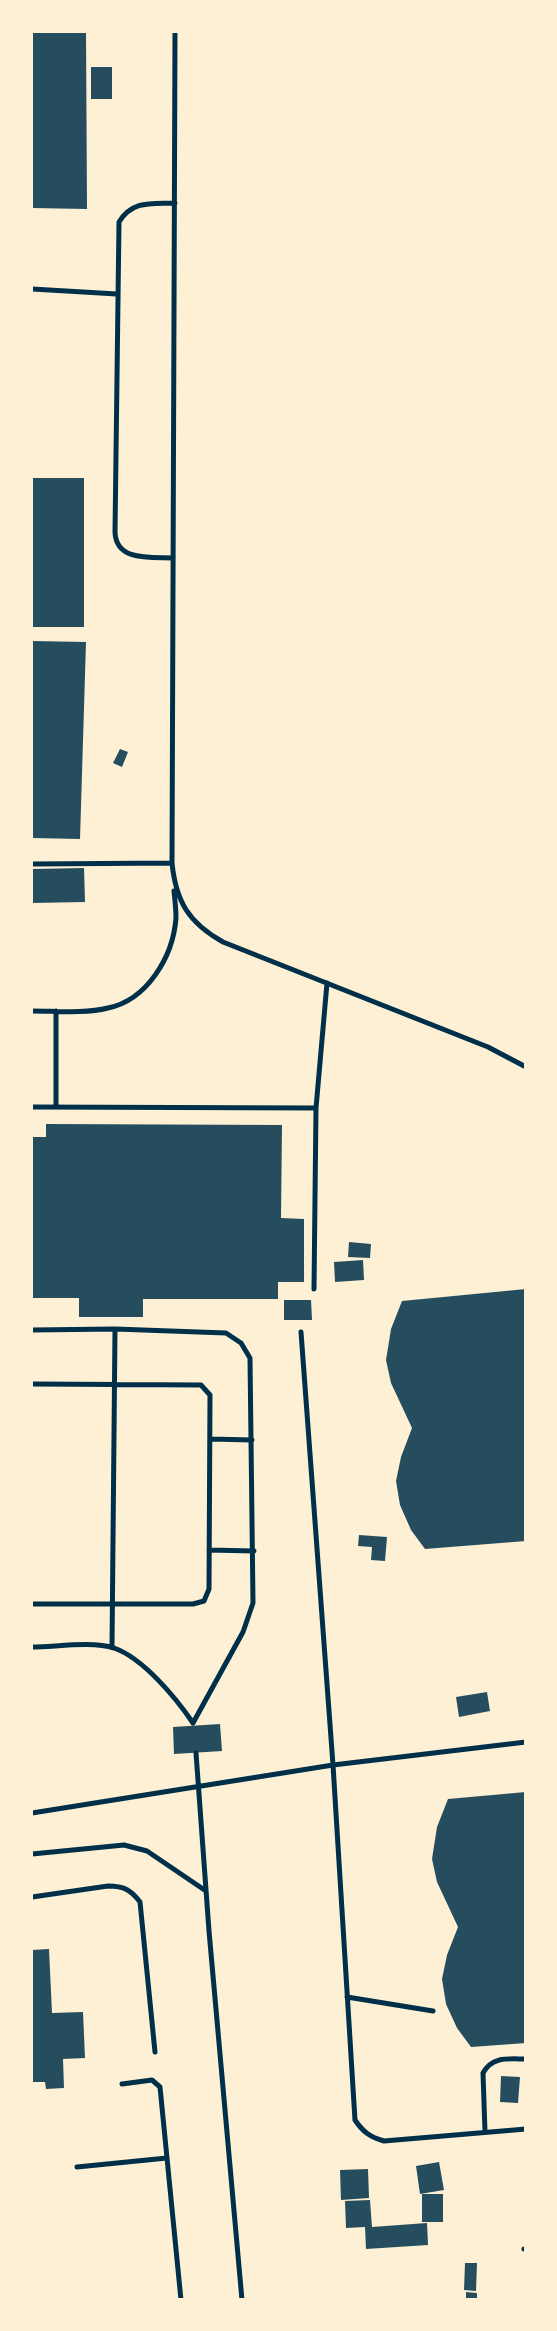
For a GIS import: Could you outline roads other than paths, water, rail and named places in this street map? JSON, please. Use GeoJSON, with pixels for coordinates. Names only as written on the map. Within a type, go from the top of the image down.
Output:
{"type":"FeatureCollection","features":[{"type":"Feature","properties":{"kind":"lane"},"geometry":{"type":"LineString","coordinates":[[32,1011],[92,1010],[113,1007],[135,998],[156,973],[173,935],[176,919],[172,863],[176,32]]}},
{"type":"Feature","properties":{"kind":"lane"},"geometry":{"type":"LineString","coordinates":[[173,558],[127,554],[120,549],[116,541],[117,294],[119,222],[125,212],[135,206],[175,203]]}},
{"type":"Feature","properties":{"kind":"lane"},"geometry":{"type":"LineString","coordinates":[[32,289],[117,294]]}},
{"type":"Feature","properties":{"kind":"lane"},"geometry":{"type":"LineString","coordinates":[[32,864],[172,863]]}},
{"type":"Feature","properties":{"kind":"lane"},"geometry":{"type":"LineString","coordinates":[[174,884],[181,904],[206,933],[223,942],[488,1047],[526,1067]]}},
{"type":"Feature","properties":{"kind":"lane"},"geometry":{"type":"LineString","coordinates":[[314,1289],[316,1108],[327,983]]}},
{"type":"Feature","properties":{"kind":"lane"},"geometry":{"type":"LineString","coordinates":[[55,1107],[56,1011]]}},
{"type":"Feature","properties":{"kind":"lane"},"geometry":{"type":"LineString","coordinates":[[32,1107],[316,1108]]}},
{"type":"Feature","properties":{"kind":"lane"},"geometry":{"type":"LineString","coordinates":[[32,1330],[116,1329],[226,1333],[241,1343],[250,1358],[254,1551],[254,1588],[249,1618],[193,1724],[138,1661],[112,1647],[32,1647]]}},
{"type":"Feature","properties":{"kind":"lane"},"geometry":{"type":"LineString","coordinates":[[112,1647],[116,1329]]}},
{"type":"Feature","properties":{"kind":"lane"},"geometry":{"type":"LineString","coordinates":[[301,1332],[333,1765],[355,2120],[362,2131],[372,2138],[384,2141],[526,2129]]}},
{"type":"Feature","properties":{"kind":"lane"},"geometry":{"type":"LineString","coordinates":[[32,1384],[201,1385],[207,1389],[209,1395],[210,1439],[209,1589],[204,1601],[192,1604],[32,1604]]}},
{"type":"Feature","properties":{"kind":"lane"},"geometry":{"type":"LineString","coordinates":[[210,1439],[253,1440]]}},
{"type":"Feature","properties":{"kind":"lane"},"geometry":{"type":"LineString","coordinates":[[209,1550],[254,1551]]}},
{"type":"Feature","properties":{"kind":"lane"},"geometry":{"type":"LineString","coordinates":[[32,1813],[333,1765],[526,1742]]}},
{"type":"Feature","properties":{"kind":"lane"},"geometry":{"type":"LineString","coordinates":[[196,1753],[242,2300]]}},
{"type":"Feature","properties":{"kind":"lane"},"geometry":{"type":"LineString","coordinates":[[32,1854],[124,1845],[147,1852],[206,1891]]}},
{"type":"Feature","properties":{"kind":"lane"},"geometry":{"type":"LineString","coordinates":[[32,1897],[121,1886],[132,1892],[140,1902],[155,2052]]}},
{"type":"Feature","properties":{"kind":"lane"},"geometry":{"type":"LineString","coordinates":[[347,1997],[433,2011]]}},
{"type":"Feature","properties":{"kind":"lane"},"geometry":{"type":"LineString","coordinates":[[485,2132],[483,2073],[487,2065],[494,2060],[526,2059]]}},
{"type":"Feature","properties":{"kind":"lane"},"geometry":{"type":"LineString","coordinates":[[122,2084],[152,2080],[160,2087],[181,2300]]}},
{"type":"Feature","properties":{"kind":"lane"},"geometry":{"type":"LineString","coordinates":[[77,2167],[167,2158]]}}]}
